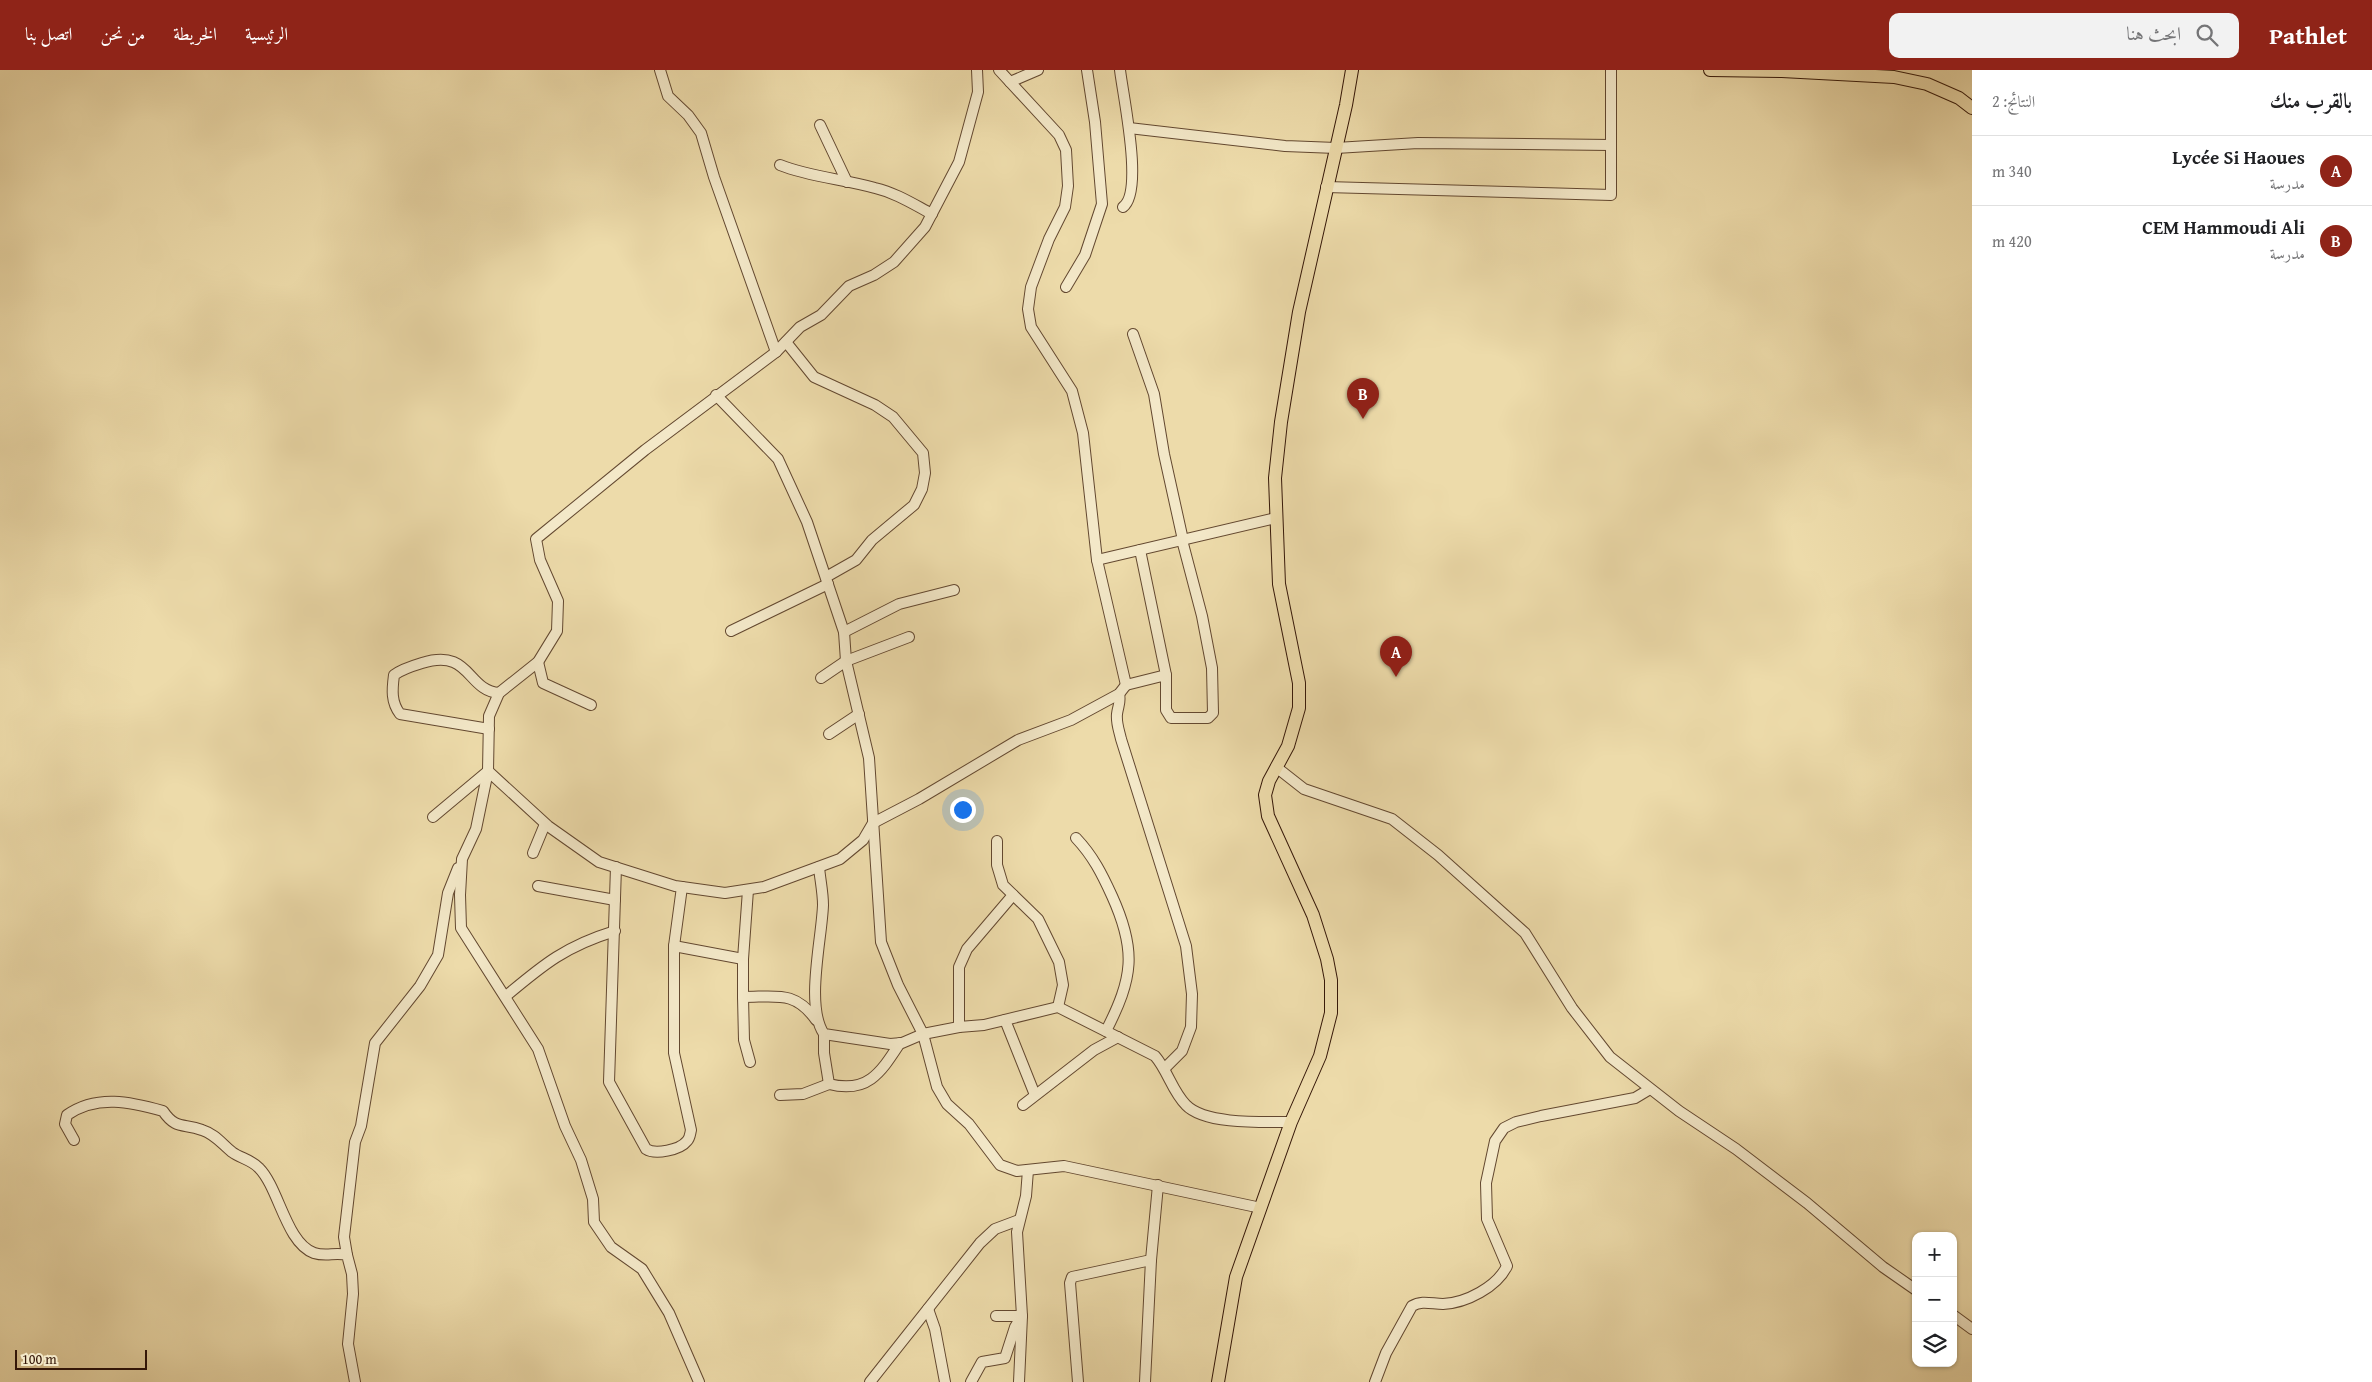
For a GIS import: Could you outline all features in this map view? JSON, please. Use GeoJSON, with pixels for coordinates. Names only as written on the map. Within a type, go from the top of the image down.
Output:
{"type":"FeatureCollection","features":[{"type":"Feature","properties":{"kind":"main road"},"geometry":{"type":"LineString","coordinates":[[1218,1382],[1236,1277],[1291,1122],[1320,1056],[1331,1014],[1331,980],[1327,959],[1313,915],[1268,816],[1265,795],[1276,767],[1288,746],[1299,708],[1299,692],[1279,584],[1276,478],[1281,422],[1299,312],[1352,70]]}},
{"type":"Feature","properties":{"kind":"main road"},"geometry":{"type":"LineString","coordinates":[[1710,70],[1798,71],[1894,77],[1928,84],[1959,98],[1972,108]]}},
{"type":"Feature","properties":{"kind":"street"},"geometry":{"type":"LineString","coordinates":[[660,70],[668,96],[688,115],[701,133],[714,177],[776,352]]}},
{"type":"Feature","properties":{"kind":"street"},"geometry":{"type":"LineString","coordinates":[[355,1382],[348,1344],[353,1294],[352,1274],[344,1237],[355,1142],[361,1126],[375,1043],[420,986],[438,955],[448,893],[476,829],[488,771],[489,716],[500,694],[538,662],[557,631],[558,602],[540,560],[536,539],[716,395],[776,352],[800,327],[821,315],[849,286],[874,275],[894,262],[925,227],[960,162],[978,92],[977,70]]}},
{"type":"Feature","properties":{"kind":"street"},"geometry":{"type":"LineString","coordinates":[[999,70],[1059,135],[1066,150],[1068,186],[1065,207],[1049,239],[1031,287],[1028,309],[1031,327],[1072,391],[1083,433],[1097,560],[1126,685]]}},
{"type":"Feature","properties":{"kind":"street"},"geometry":{"type":"LineString","coordinates":[[1010,82],[1038,70]]}},
{"type":"Feature","properties":{"kind":"street"},"geometry":{"type":"LineString","coordinates":[[1066,287],[1085,255],[1102,204],[1095,122],[1087,70]]}},
{"type":"Feature","properties":{"kind":"street"},"geometry":{"type":"LineString","coordinates":[[1120,70],[1129,128],[1131,197],[1123,207]]}},
{"type":"Feature","properties":{"kind":"street"},"geometry":{"type":"LineString","coordinates":[[1326,187],[1611,195],[1611,70]]}},
{"type":"Feature","properties":{"kind":"street"},"geometry":{"type":"LineString","coordinates":[[820,125],[847,182]]}},
{"type":"Feature","properties":{"kind":"street"},"geometry":{"type":"LineString","coordinates":[[1129,128],[1285,146],[1336,148],[1418,143],[1611,145]]}},
{"type":"Feature","properties":{"kind":"street"},"geometry":{"type":"LineString","coordinates":[[780,165],[798,172],[898,195],[932,214]]}},
{"type":"Feature","properties":{"kind":"street"},"geometry":{"type":"LineString","coordinates":[[1133,334],[1154,394],[1182,540],[1202,616],[1212,668],[1211,717],[1170,718],[1166,710],[1166,675],[1140,550]]}},
{"type":"Feature","properties":{"kind":"street"},"geometry":{"type":"LineString","coordinates":[[731,631],[827,580],[856,560],[872,540],[914,505],[922,489],[925,473],[923,453],[893,417],[881,409],[814,377],[786,342]]}},
{"type":"Feature","properties":{"kind":"street"},"geometry":{"type":"LineString","coordinates":[[716,395],[778,459],[807,522],[844,632],[846,661],[869,758],[881,942],[898,984],[924,1034],[937,1087],[947,1104],[969,1124],[1000,1164],[1017,1171],[1064,1166],[1158,1184],[1261,1208]]}},
{"type":"Feature","properties":{"kind":"street"},"geometry":{"type":"LineString","coordinates":[[1097,560],[1276,518]]}},
{"type":"Feature","properties":{"kind":"street"},"geometry":{"type":"LineString","coordinates":[[844,632],[899,604],[954,590]]}},
{"type":"Feature","properties":{"kind":"street"},"geometry":{"type":"LineString","coordinates":[[821,678],[846,661],[909,637]]}},
{"type":"Feature","properties":{"kind":"street"},"geometry":{"type":"LineString","coordinates":[[489,729],[400,714],[394,706],[392,688],[394,675],[399,671],[422,663],[448,659],[464,669],[482,686],[500,694]]}},
{"type":"Feature","properties":{"kind":"street"},"geometry":{"type":"LineString","coordinates":[[538,662],[543,683],[591,705]]}},
{"type":"Feature","properties":{"kind":"street"},"geometry":{"type":"LineString","coordinates":[[488,771],[545,824],[599,862],[682,887],[725,893],[748,890],[764,887],[840,859],[863,840],[873,823],[919,799],[1018,740],[1071,720],[1119,694],[1126,685],[1166,675]]}},
{"type":"Feature","properties":{"kind":"street"},"geometry":{"type":"LineString","coordinates":[[1119,694],[1121,700],[1117,712],[1117,724],[1186,946],[1192,994],[1192,1027],[1182,1051],[1166,1068]]}},
{"type":"Feature","properties":{"kind":"street"},"geometry":{"type":"LineString","coordinates":[[828,734],[859,714]]}},
{"type":"Feature","properties":{"kind":"street"},"geometry":{"type":"LineString","coordinates":[[1276,767],[1304,789],[1392,818],[1438,855],[1525,933],[1572,1008],[1610,1057],[1679,1111],[1736,1149],[1807,1203],[1884,1267],[1912,1287]]}},
{"type":"Feature","properties":{"kind":"street"},"geometry":{"type":"LineString","coordinates":[[433,817],[488,771]]}},
{"type":"Feature","properties":{"kind":"street"},"geometry":{"type":"LineString","coordinates":[[533,853],[545,824]]}},
{"type":"Feature","properties":{"kind":"street"},"geometry":{"type":"LineString","coordinates":[[1076,838],[1100,868],[1124,921],[1129,948],[1127,977],[1122,1000],[1106,1031]]}},
{"type":"Feature","properties":{"kind":"street"},"geometry":{"type":"LineString","coordinates":[[997,842],[997,865],[1003,885],[1038,919],[1059,962],[1063,985],[1058,1007]]}},
{"type":"Feature","properties":{"kind":"street"},"geometry":{"type":"LineString","coordinates":[[462,860],[460,895],[462,928],[485,968],[506,996],[538,1049],[565,1126],[581,1160],[593,1199],[594,1222],[611,1247],[642,1269],[669,1313],[699,1382]]}},
{"type":"Feature","properties":{"kind":"street"},"geometry":{"type":"LineString","coordinates":[[818,867],[823,904],[816,978],[818,1023]]}},
{"type":"Feature","properties":{"kind":"street"},"geometry":{"type":"LineString","coordinates":[[616,868],[609,1082],[646,1149],[656,1153],[686,1144],[690,1138],[691,1130],[674,1053],[674,946],[682,887]]}},
{"type":"Feature","properties":{"kind":"street"},"geometry":{"type":"LineString","coordinates":[[538,886],[615,900]]}},
{"type":"Feature","properties":{"kind":"street"},"geometry":{"type":"LineString","coordinates":[[748,890],[743,959],[743,997],[744,1040],[750,1062]]}},
{"type":"Feature","properties":{"kind":"street"},"geometry":{"type":"LineString","coordinates":[[959,1027],[959,967],[967,949],[1014,895]]}},
{"type":"Feature","properties":{"kind":"street"},"geometry":{"type":"LineString","coordinates":[[506,996],[548,960],[580,943],[615,931]]}},
{"type":"Feature","properties":{"kind":"street"},"geometry":{"type":"LineString","coordinates":[[674,946],[743,959]]}},
{"type":"Feature","properties":{"kind":"street"},"geometry":{"type":"LineString","coordinates":[[743,997],[795,999],[806,1005],[824,1034],[824,1053],[829,1084]]}},
{"type":"Feature","properties":{"kind":"street"},"geometry":{"type":"LineString","coordinates":[[824,1034],[900,1043],[924,1034],[959,1027],[984,1025],[1058,1007],[1155,1056],[1166,1068],[1186,1106],[1205,1115],[1250,1122],[1291,1122]]}},
{"type":"Feature","properties":{"kind":"street"},"geometry":{"type":"LineString","coordinates":[[1005,1020],[1034,1095]]}},
{"type":"Feature","properties":{"kind":"street"},"geometry":{"type":"LineString","coordinates":[[1023,1105],[1094,1050],[1118,1037]]}},
{"type":"Feature","properties":{"kind":"street"},"geometry":{"type":"LineString","coordinates":[[780,1096],[802,1094],[829,1084],[849,1088],[863,1084],[881,1072],[900,1043]]}},
{"type":"Feature","properties":{"kind":"street"},"geometry":{"type":"LineString","coordinates":[[1375,1382],[1386,1353],[1412,1306],[1418,1303],[1444,1304],[1454,1301],[1488,1289],[1502,1278],[1507,1266],[1487,1219],[1486,1183],[1495,1141],[1504,1128],[1516,1122],[1541,1116],[1635,1098],[1650,1089]]}},
{"type":"Feature","properties":{"kind":"street"},"geometry":{"type":"LineString","coordinates":[[74,1140],[65,1124],[67,1115],[88,1104],[116,1101],[163,1111],[170,1121],[178,1126],[202,1129],[215,1136],[233,1153],[258,1167],[266,1178],[285,1218],[299,1241],[312,1252],[327,1256],[338,1253],[348,1255]]}},
{"type":"Feature","properties":{"kind":"street"},"geometry":{"type":"LineString","coordinates":[[1019,1382],[1022,1316],[1018,1232],[1019,1220],[1026,1196],[1028,1170]]}},
{"type":"Feature","properties":{"kind":"street"},"geometry":{"type":"LineString","coordinates":[[1145,1382],[1151,1260],[1158,1184]]}},
{"type":"Feature","properties":{"kind":"street"},"geometry":{"type":"LineString","coordinates":[[870,1382],[980,1243],[995,1229],[1019,1220]]}},
{"type":"Feature","properties":{"kind":"street"},"geometry":{"type":"LineString","coordinates":[[1078,1382],[1070,1283],[1072,1277],[1151,1260]]}},
{"type":"Feature","properties":{"kind":"street"},"geometry":{"type":"LineString","coordinates":[[928,1309],[935,1329],[944,1380],[954,1382]]}},
{"type":"Feature","properties":{"kind":"street"},"geometry":{"type":"LineString","coordinates":[[996,1316],[1022,1316]]}},
{"type":"Feature","properties":{"kind":"street"},"geometry":{"type":"LineString","coordinates":[[971,1382],[982,1362],[1005,1358],[1014,1327],[1022,1316]]}},
{"type":"Feature","properties":{"kind":"street"},"geometry":{"type":"LineString","coordinates":[[1957,1319],[1972,1329]]}},
{"type":"Feature","properties":{"kind":"place","name":"CEM Hammoudi Ali"},"geometry":{"type":"Point","coordinates":[1363,419]}},
{"type":"Feature","properties":{"kind":"place","name":"Lycée Si Haoues"},"geometry":{"type":"Point","coordinates":[1396,677]}}]}
